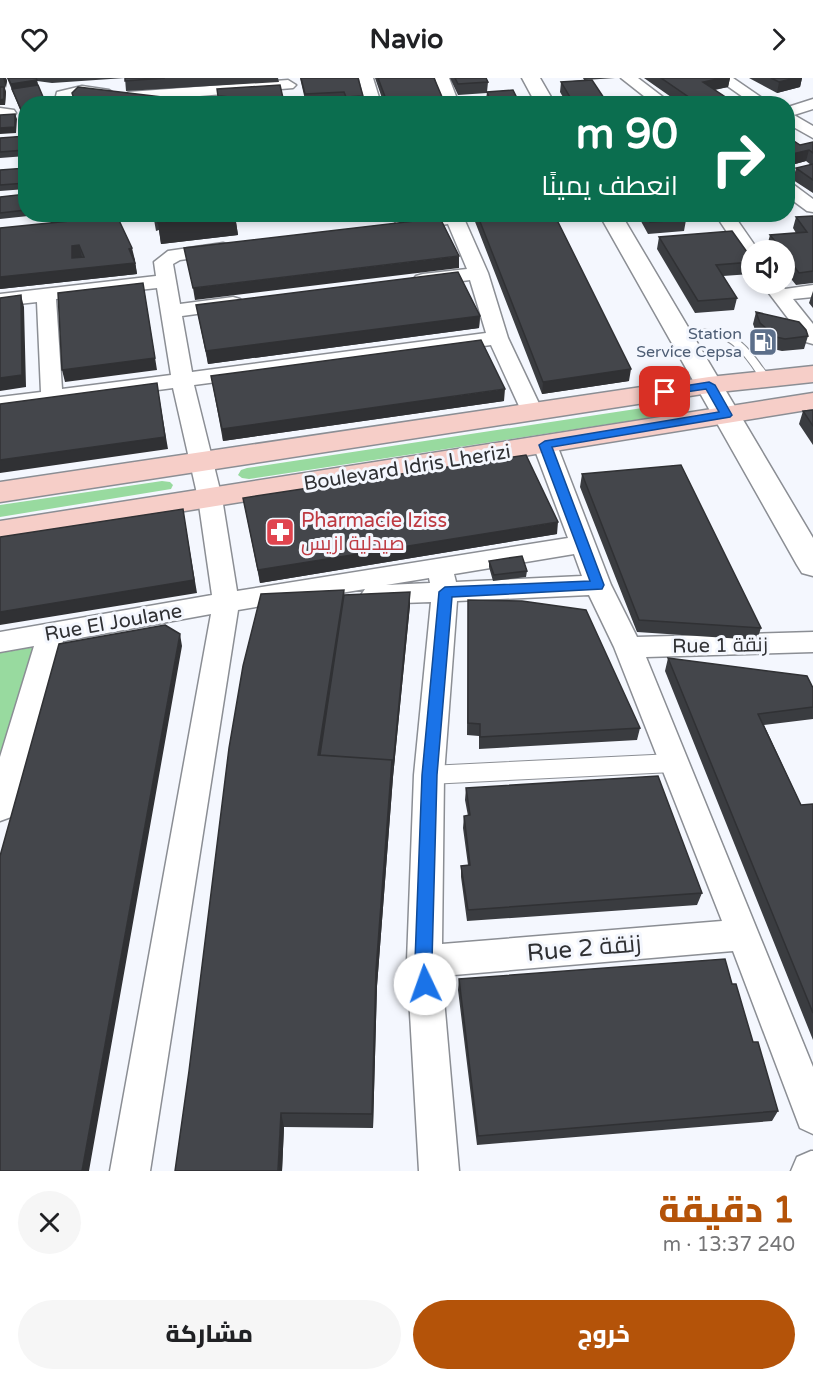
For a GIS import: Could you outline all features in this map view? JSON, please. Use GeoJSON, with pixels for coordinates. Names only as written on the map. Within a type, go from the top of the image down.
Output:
{"type":"FeatureCollection","features":[{"type":"Feature","properties":{"kind":"main road","name":"Boulevard Idris Lherizi"},"geometry":{"type":"LineString","coordinates":[[0,492],[709,385],[813,374]]}},
{"type":"Feature","properties":{"kind":"main road","name":"Boulevard Idris Lherizi"},"geometry":{"type":"LineString","coordinates":[[0,531],[813,401]]}},
{"type":"Feature","properties":{"kind":"street"},"geometry":{"type":"LineString","coordinates":[[366,78],[371,96]]}},
{"type":"Feature","properties":{"kind":"street"},"geometry":{"type":"LineString","coordinates":[[442,78],[449,96]]}},
{"type":"Feature","properties":{"kind":"street"},"geometry":{"type":"LineString","coordinates":[[531,78],[541,96]]}},
{"type":"Feature","properties":{"kind":"street"},"geometry":{"type":"LineString","coordinates":[[628,78],[654,96]]}},
{"type":"Feature","properties":{"kind":"street"},"geometry":{"type":"LineString","coordinates":[[723,78],[751,96]]}},
{"type":"Feature","properties":{"kind":"street"},"geometry":{"type":"LineString","coordinates":[[140,96],[288,82]]}},
{"type":"Feature","properties":{"kind":"street"},"geometry":{"type":"LineString","coordinates":[[62,96],[75,91],[120,96]]}},
{"type":"Feature","properties":{"kind":"street"},"geometry":{"type":"LineString","coordinates":[[795,109],[813,104]]}},
{"type":"Feature","properties":{"kind":"street"},"geometry":{"type":"LineString","coordinates":[[795,122],[813,134]]}},
{"type":"Feature","properties":{"kind":"street"},"geometry":{"type":"LineString","coordinates":[[795,194],[813,207]]}},
{"type":"Feature","properties":{"kind":"street"},"geometry":{"type":"LineString","coordinates":[[383,228],[418,222]]}},
{"type":"Feature","properties":{"kind":"street"},"geometry":{"type":"LineString","coordinates":[[456,222],[478,273],[498,338],[532,412]]}},
{"type":"Feature","properties":{"kind":"street"},"geometry":{"type":"LineString","coordinates":[[615,222],[813,565]]}},
{"type":"Feature","properties":{"kind":"street"},"geometry":{"type":"LineString","coordinates":[[729,222],[742,240]]}},
{"type":"Feature","properties":{"kind":"street"},"geometry":{"type":"LineString","coordinates":[[130,1171],[226,602],[210,498],[182,379],[163,262],[168,258],[243,246]]}},
{"type":"Feature","properties":{"kind":"street"},"geometry":{"type":"LineString","coordinates":[[407,282],[478,273]]}},
{"type":"Feature","properties":{"kind":"street"},"geometry":{"type":"LineString","coordinates":[[0,300],[167,281]]}},
{"type":"Feature","properties":{"kind":"street"},"geometry":{"type":"LineString","coordinates":[[795,290],[813,291]]}},
{"type":"Feature","properties":{"kind":"street"},"geometry":{"type":"LineString","coordinates":[[46,294],[52,397]]}},
{"type":"Feature","properties":{"kind":"street"},"geometry":{"type":"LineString","coordinates":[[779,294],[813,338]]}},
{"type":"Feature","properties":{"kind":"street"},"geometry":{"type":"LineString","coordinates":[[170,311],[253,301]]}},
{"type":"Feature","properties":{"kind":"street"},"geometry":{"type":"LineString","coordinates":[[0,404],[498,338]]}},
{"type":"Feature","properties":{"kind":"street"},"geometry":{"type":"LineString","coordinates":[[545,445],[598,585],[628,647],[744,935],[813,1115]]}},
{"type":"Feature","properties":{"kind":"street"},"geometry":{"type":"LineString","coordinates":[[442,580],[582,544]]}},
{"type":"Feature","properties":{"kind":"street"},"geometry":{"type":"LineString","coordinates":[[442,580],[598,585]]}},
{"type":"Feature","properties":{"kind":"street"},"geometry":{"type":"LineString","coordinates":[[439,1171],[424,961],[429,775],[442,580]]}},
{"type":"Feature","properties":{"kind":"street","name":"Rue El Joulane"},"geometry":{"type":"LineString","coordinates":[[0,642],[226,602],[442,580]]}},
{"type":"Feature","properties":{"kind":"street"},"geometry":{"type":"LineString","coordinates":[[0,808],[51,634]]}},
{"type":"Feature","properties":{"kind":"street","name":"Rue 1 زنقة"},"geometry":{"type":"LineString","coordinates":[[628,647],[813,642]]}},
{"type":"Feature","properties":{"kind":"street"},"geometry":{"type":"LineString","coordinates":[[429,775],[673,763]]}},
{"type":"Feature","properties":{"kind":"street","name":"Rue 2 زنقة"},"geometry":{"type":"LineString","coordinates":[[424,961],[744,935]]}},
{"type":"Feature","properties":{"kind":"lane"},"geometry":{"type":"LineString","coordinates":[[677,331],[721,332],[734,338],[766,379]]}},
{"type":"Feature","properties":{"kind":"green space"},"geometry":{"type":"Polygon","coordinates":[[[662,405],[671,409],[668,415],[249,479],[238,475],[241,470],[247,468],[662,405]]]}},
{"type":"Feature","properties":{"kind":"green space"},"geometry":{"type":"Polygon","coordinates":[[[162,481],[170,482],[173,485],[171,489],[0,517],[0,505],[162,481]]]}},
{"type":"Feature","properties":{"kind":"green space"},"geometry":{"type":"Polygon","coordinates":[[[34,647],[0,760],[0,653],[34,647]]]}},
{"type":"Feature","properties":{"kind":"building"},"geometry":{"type":"Polygon","coordinates":[[[8,78],[36,78],[37,80],[11,84],[8,78]]]}},
{"type":"Feature","properties":{"kind":"building"},"geometry":{"type":"Polygon","coordinates":[[[125,78],[165,78],[125,81],[125,78]]]}},
{"type":"Feature","properties":{"kind":"building"},"geometry":{"type":"Polygon","coordinates":[[[301,78],[358,78],[363,96],[346,96],[344,92],[305,94],[301,78]]]}},
{"type":"Feature","properties":{"kind":"building"},"geometry":{"type":"Polygon","coordinates":[[[378,78],[434,78],[442,96],[385,96],[378,78]]]}},
{"type":"Feature","properties":{"kind":"building"},"geometry":{"type":"Polygon","coordinates":[[[455,78],[486,78],[488,82],[458,84],[455,78]]]}},
{"type":"Feature","properties":{"kind":"building"},"geometry":{"type":"Polygon","coordinates":[[[661,78],[722,78],[703,82],[724,96],[687,96],[661,78]]]}},
{"type":"Feature","properties":{"kind":"building"},"geometry":{"type":"Polygon","coordinates":[[[771,78],[795,78],[779,82],[771,78]]]}},
{"type":"Feature","properties":{"kind":"building"},"geometry":{"type":"Polygon","coordinates":[[[592,80],[603,96],[569,96],[561,82],[592,80]]]}},
{"type":"Feature","properties":{"kind":"building"},"geometry":{"type":"Polygon","coordinates":[[[38,85],[43,96],[18,96],[18,103],[12,89],[38,85]]]}},
{"type":"Feature","properties":{"kind":"building"},"geometry":{"type":"Polygon","coordinates":[[[280,85],[283,96],[218,96],[217,89],[280,85]]]}},
{"type":"Feature","properties":{"kind":"building"},"geometry":{"type":"Polygon","coordinates":[[[0,87],[4,87],[4,99],[0,100],[0,87]]]}},
{"type":"Feature","properties":{"kind":"building"},"geometry":{"type":"Polygon","coordinates":[[[78,87],[154,96],[73,96],[72,93],[78,87]]]}},
{"type":"Feature","properties":{"kind":"building"},"geometry":{"type":"Polygon","coordinates":[[[513,90],[516,96],[489,96],[487,92],[513,90]]]}},
{"type":"Feature","properties":{"kind":"building"},"geometry":{"type":"Polygon","coordinates":[[[15,114],[15,127],[0,128],[0,115],[15,114]]]}},
{"type":"Feature","properties":{"kind":"building"},"geometry":{"type":"Polygon","coordinates":[[[18,137],[18,151],[0,152],[0,138],[18,137]]]}},
{"type":"Feature","properties":{"kind":"building"},"geometry":{"type":"Polygon","coordinates":[[[795,142],[800,145],[813,142],[813,153],[809,150],[795,153],[795,142]]]}},
{"type":"Feature","properties":{"kind":"building"},"geometry":{"type":"Polygon","coordinates":[[[813,164],[813,180],[796,168],[813,164]]]}},
{"type":"Feature","properties":{"kind":"building"},"geometry":{"type":"Polygon","coordinates":[[[18,169],[18,184],[0,185],[0,170],[18,169]]]}},
{"type":"Feature","properties":{"kind":"building"},"geometry":{"type":"Polygon","coordinates":[[[18,195],[18,211],[0,213],[0,197],[18,195]]]}},
{"type":"Feature","properties":{"kind":"building"},"geometry":{"type":"Polygon","coordinates":[[[813,216],[813,271],[799,273],[795,268],[795,240],[774,240],[770,235],[807,232],[796,217],[813,216]]]}},
{"type":"Feature","properties":{"kind":"building"},"geometry":{"type":"Polygon","coordinates":[[[59,222],[120,222],[132,248],[129,249],[135,263],[0,277],[0,228],[59,222]],[[79,245],[72,246],[72,258],[84,257],[79,245]]]}},
{"type":"Feature","properties":{"kind":"building"},"geometry":{"type":"Polygon","coordinates":[[[406,222],[442,222],[459,256],[193,288],[184,248],[406,222]]]}},
{"type":"Feature","properties":{"kind":"building"},"geometry":{"type":"Polygon","coordinates":[[[480,222],[558,222],[631,369],[543,382],[480,222]]]}},
{"type":"Feature","properties":{"kind":"building"},"geometry":{"type":"Polygon","coordinates":[[[732,231],[741,244],[741,263],[716,265],[737,298],[698,301],[659,237],[732,231]]]}},
{"type":"Feature","properties":{"kind":"building"},"geometry":{"type":"Polygon","coordinates":[[[458,272],[480,316],[206,351],[196,305],[458,272]]]}},
{"type":"Feature","properties":{"kind":"building"},"geometry":{"type":"Polygon","coordinates":[[[143,283],[155,358],[62,370],[58,293],[143,283]]]}},
{"type":"Feature","properties":{"kind":"building"},"geometry":{"type":"Polygon","coordinates":[[[21,295],[22,375],[0,378],[0,298],[21,295]]]}},
{"type":"Feature","properties":{"kind":"building"},"geometry":{"type":"Polygon","coordinates":[[[756,312],[799,322],[808,336],[785,339],[776,337],[760,323],[756,312]]]}},
{"type":"Feature","properties":{"kind":"building"},"geometry":{"type":"Polygon","coordinates":[[[481,340],[505,389],[222,429],[211,376],[481,340]]]}},
{"type":"Feature","properties":{"kind":"building"},"geometry":{"type":"Polygon","coordinates":[[[157,383],[165,437],[0,460],[0,404],[157,383]]]}},
{"type":"Feature","properties":{"kind":"building"},"geometry":{"type":"Polygon","coordinates":[[[813,410],[813,426],[803,411],[813,410]]]}},
{"type":"Feature","properties":{"kind":"building"},"geometry":{"type":"Polygon","coordinates":[[[526,455],[558,522],[258,570],[243,498],[526,455]]]}},
{"type":"Feature","properties":{"kind":"building"},"geometry":{"type":"Polygon","coordinates":[[[681,465],[761,628],[639,620],[582,474],[681,465]]]}},
{"type":"Feature","properties":{"kind":"building"},"geometry":{"type":"Polygon","coordinates":[[[183,509],[194,580],[0,612],[0,537],[183,509]]]}},
{"type":"Feature","properties":{"kind":"building"},"geometry":{"type":"Polygon","coordinates":[[[522,556],[527,571],[494,575],[489,561],[522,556]]]}},
{"type":"Feature","properties":{"kind":"building"},"geometry":{"type":"Polygon","coordinates":[[[344,590],[318,755],[392,760],[376,970],[372,1114],[281,1113],[278,1171],[175,1171],[229,748],[243,666],[261,594],[344,590]]]}},
{"type":"Feature","properties":{"kind":"building"},"geometry":{"type":"Polygon","coordinates":[[[410,592],[393,765],[392,760],[320,755],[344,595],[410,592]]]}},
{"type":"Feature","properties":{"kind":"building"},"geometry":{"type":"Polygon","coordinates":[[[468,600],[522,601],[586,610],[640,728],[480,737],[480,724],[468,723],[468,600]]]}},
{"type":"Feature","properties":{"kind":"building"},"geometry":{"type":"Polygon","coordinates":[[[165,625],[180,634],[82,1171],[0,1171],[0,856],[59,644],[165,625]]]}},
{"type":"Feature","properties":{"kind":"building"},"geometry":{"type":"Polygon","coordinates":[[[668,658],[807,676],[813,688],[813,707],[758,714],[801,805],[813,804],[813,1013],[668,658]]]}},
{"type":"Feature","properties":{"kind":"building"},"geometry":{"type":"Polygon","coordinates":[[[658,776],[702,893],[468,910],[461,866],[470,865],[464,816],[470,815],[466,788],[658,776]]]}},
{"type":"Feature","properties":{"kind":"building"},"geometry":{"type":"Polygon","coordinates":[[[725,959],[732,984],[736,984],[753,1042],[758,1042],[778,1111],[478,1136],[459,979],[725,959]]]}},
{"type":"Feature","properties":{"kind":"place","name":"Station Service Cepsa"},"geometry":{"type":"Point","coordinates":[763,342]}},
{"type":"Feature","properties":{"kind":"place","name":"Pharmacie Iziss صيدلية ازيس"},"geometry":{"type":"Point","coordinates":[280,532]}},
{"type":"Feature","properties":{"kind":"route"},"geometry":{"type":"LineString","coordinates":[[425,984],[429,775],[445,592],[598,585],[545,445],[726,415],[709,385],[665,392]]}}]}
